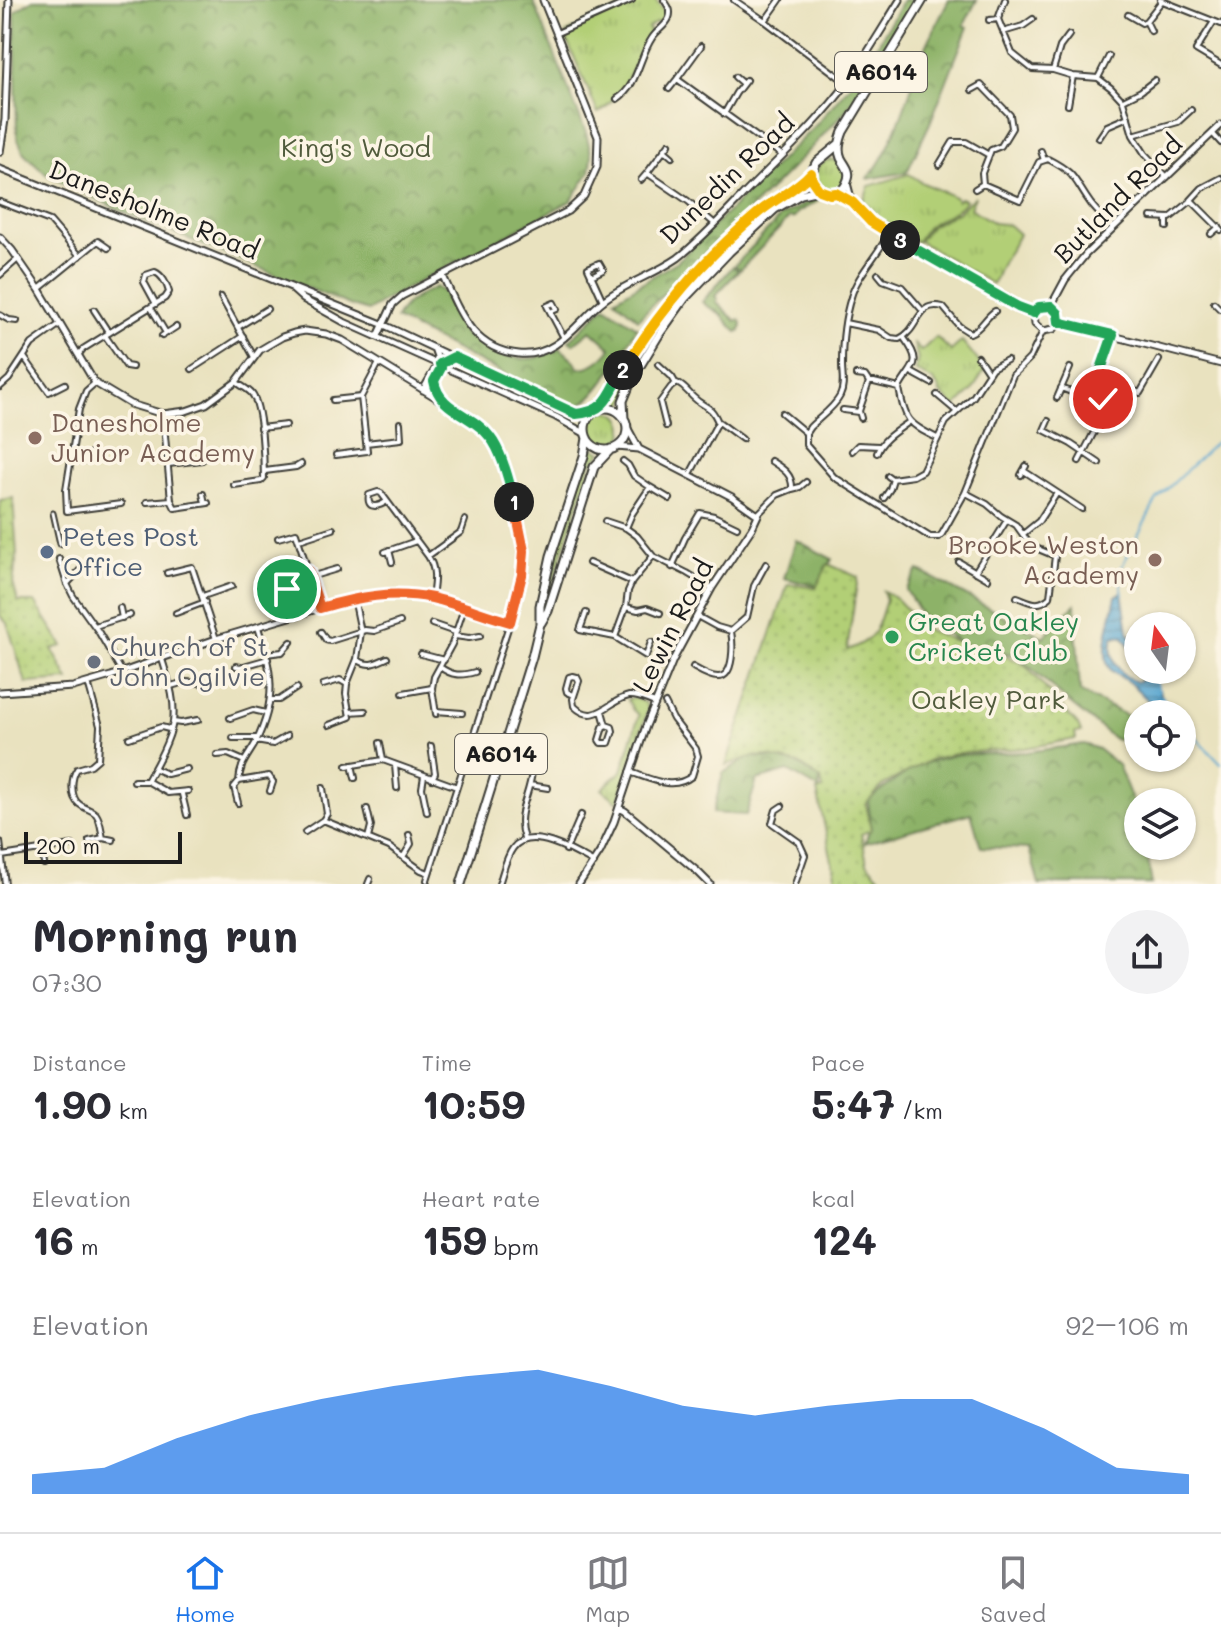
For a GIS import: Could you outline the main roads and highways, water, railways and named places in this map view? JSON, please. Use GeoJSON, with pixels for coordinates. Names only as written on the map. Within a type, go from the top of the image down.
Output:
{"type":"FeatureCollection","features":[{"type":"Feature","properties":{"kind":"main road","name":"A6014"},"geometry":{"type":"LineString","coordinates":[[839,144],[850,118],[923,0]]}},
{"type":"Feature","properties":{"kind":"main road"},"geometry":{"type":"LineString","coordinates":[[825,157],[837,157],[849,171],[845,187],[830,194],[819,190],[801,194],[775,209],[729,252],[685,298],[632,379],[623,401],[625,438],[614,448],[599,449],[590,443],[586,436],[586,423],[610,394],[649,330],[689,282],[754,216],[803,182],[816,163],[839,144]]}},
{"type":"Feature","properties":{"kind":"main road"},"geometry":{"type":"LineString","coordinates":[[839,144],[842,161]]}},
{"type":"Feature","properties":{"kind":"main road"},"geometry":{"type":"LineString","coordinates":[[811,173],[819,190]]}},
{"type":"Feature","properties":{"kind":"main road"},"geometry":{"type":"LineString","coordinates":[[595,412],[608,409],[620,414],[625,423]]}},
{"type":"Feature","properties":{"kind":"main road","name":"A6014"},"geometry":{"type":"LineString","coordinates":[[461,884],[532,657],[551,556],[584,456],[586,436]]}},
{"type":"Feature","properties":{"kind":"main road","name":"A6014"},"geometry":{"type":"LineString","coordinates":[[540,624],[548,611],[594,467],[614,448]]}},
{"type":"Feature","properties":{"kind":"water"},"geometry":{"type":"Polygon","coordinates":[[[1122,592],[1124,638],[1113,638],[1112,652],[1124,679],[1111,670],[1106,655],[1116,596],[1122,592]]]}},
{"type":"Feature","properties":{"kind":"water"},"geometry":{"type":"Polygon","coordinates":[[[1131,684],[1156,684],[1164,700],[1147,700],[1131,684]]]}},
{"type":"Feature","properties":{"kind":"waterway"},"geometry":{"type":"LineString","coordinates":[[1123,595],[1119,572],[1157,499],[1221,437]]}},
{"type":"Feature","properties":{"kind":"waterway"},"geometry":{"type":"LineString","coordinates":[[1156,684],[1159,690]]}},
{"type":"Feature","properties":{"kind":"waterway"},"geometry":{"type":"LineString","coordinates":[[1162,696],[1164,700]]}},
{"type":"Feature","properties":{"kind":"waterway"},"geometry":{"type":"LineString","coordinates":[[1196,738],[1221,764]]}},
{"type":"Feature","properties":{"kind":"place","name":"Danesholme Junior Academy"},"geometry":{"type":"Point","coordinates":[35,438]}},
{"type":"Feature","properties":{"kind":"place","name":"Petes Post Office"},"geometry":{"type":"Point","coordinates":[47,552]}},
{"type":"Feature","properties":{"kind":"place","name":"Brooke Weston Academy"},"geometry":{"type":"Point","coordinates":[1155,560]}},
{"type":"Feature","properties":{"kind":"place","name":"Great Oakley Cricket Club"},"geometry":{"type":"Point","coordinates":[892,637]}},
{"type":"Feature","properties":{"kind":"place","name":"Church of St John Ogilvie"},"geometry":{"type":"Point","coordinates":[94,662]}},
{"type":"Feature","properties":{"kind":"park label","name":"King's Wood"},"geometry":{"type":"Point","coordinates":[356,148]}},
{"type":"Feature","properties":{"kind":"park label","name":"Oakley Park"},"geometry":{"type":"Point","coordinates":[988,700]}}]}
